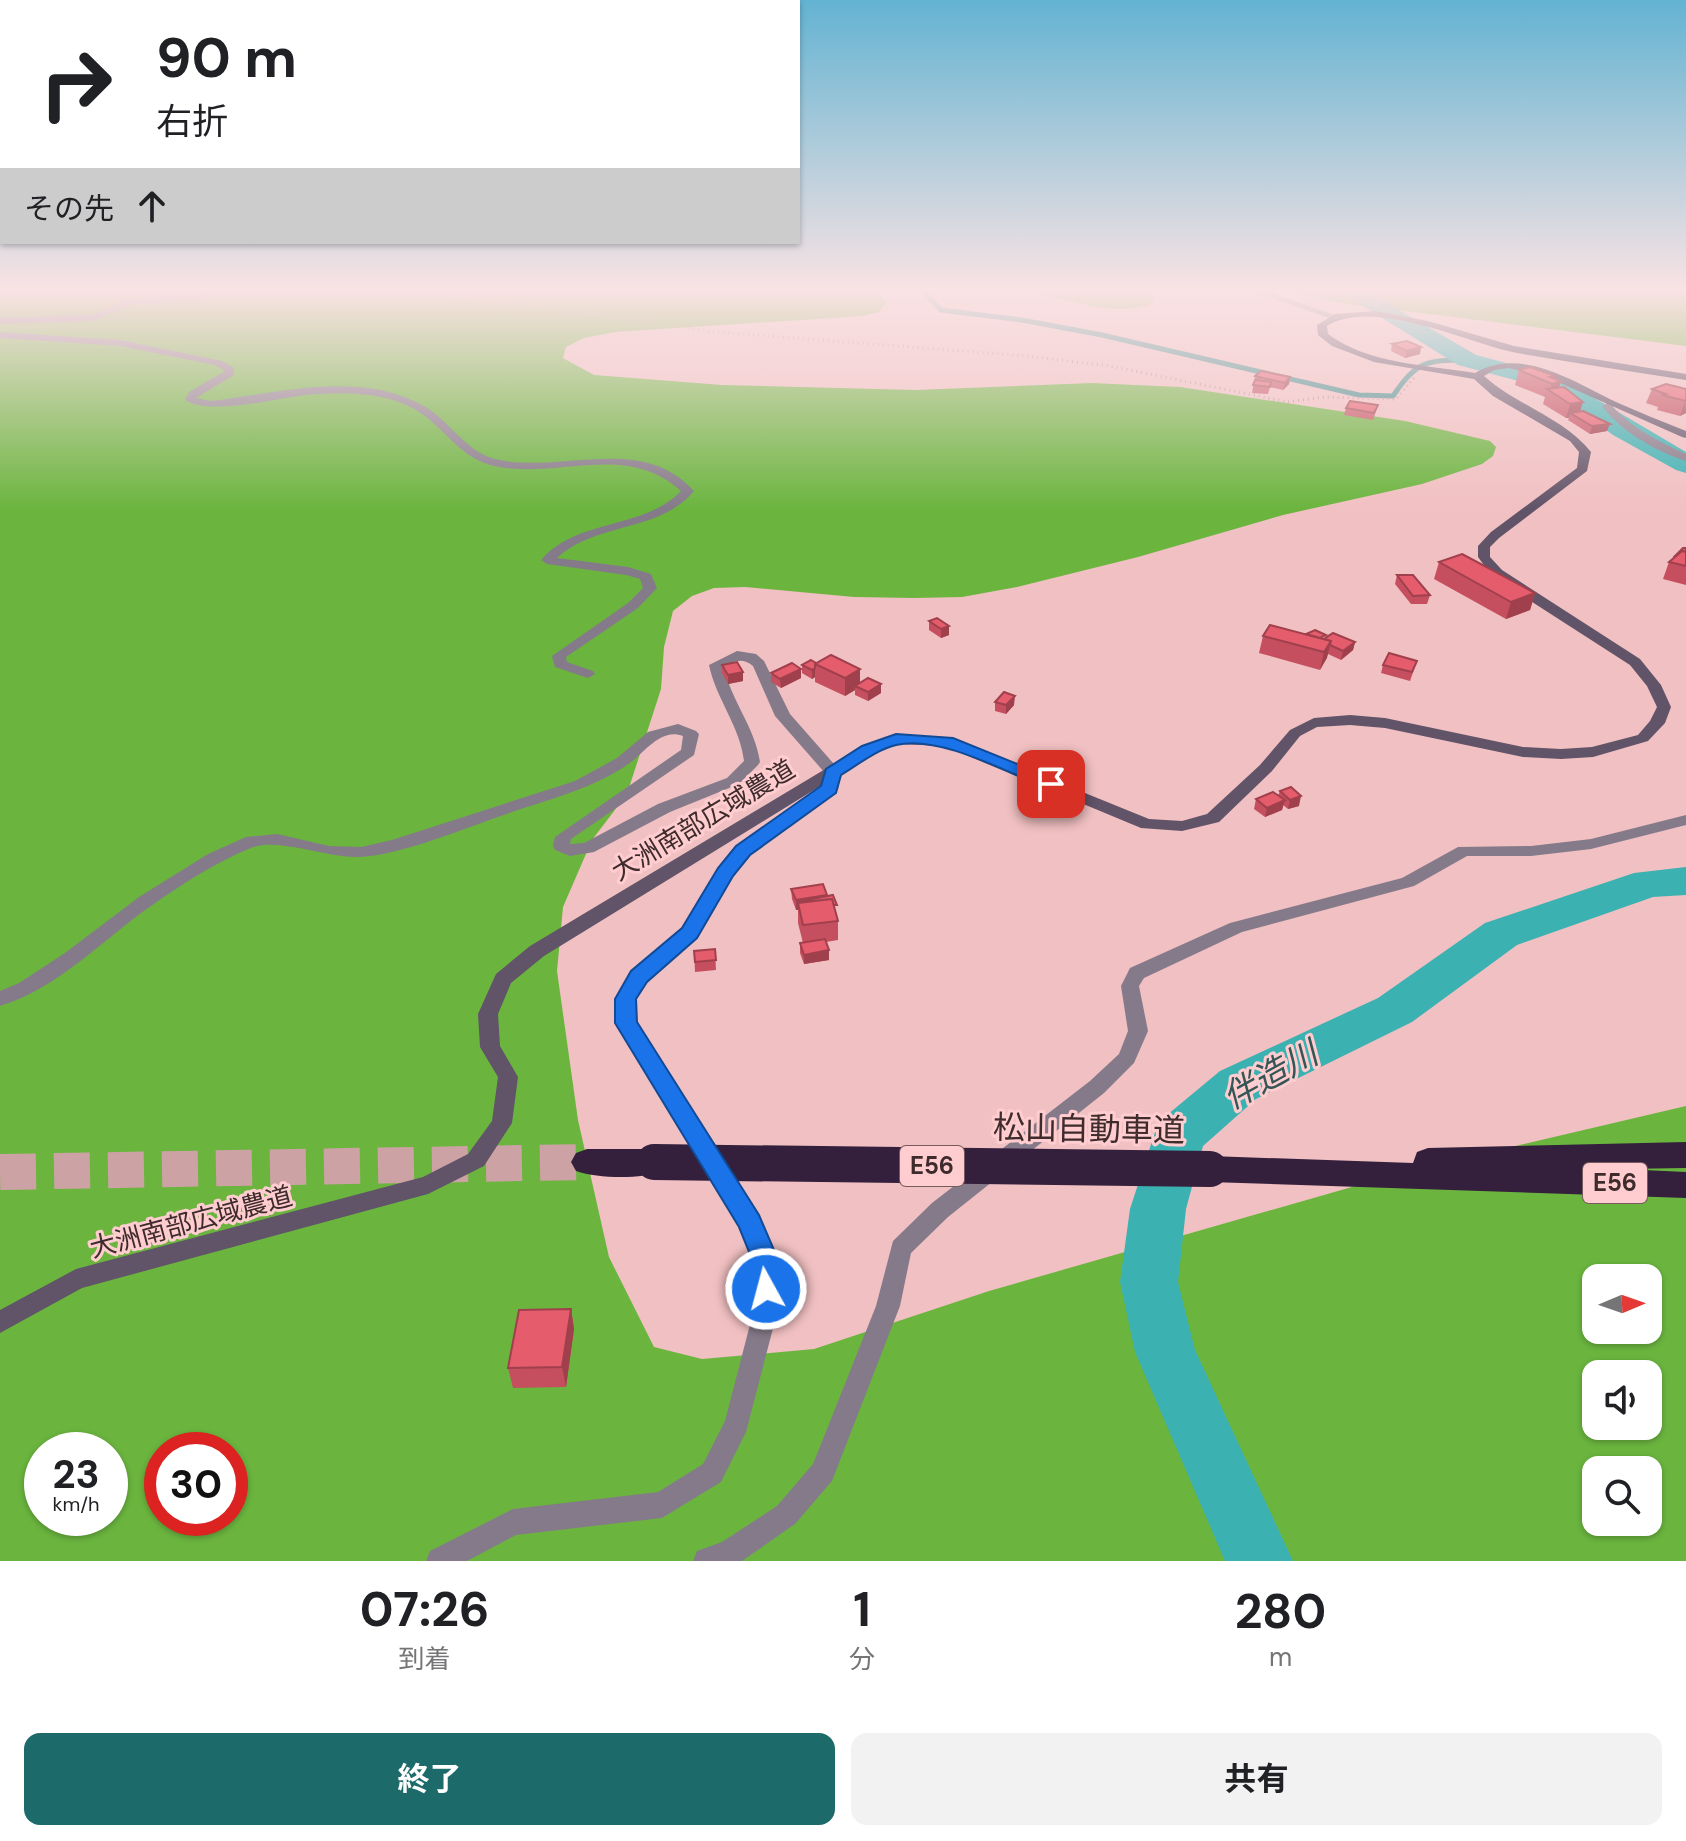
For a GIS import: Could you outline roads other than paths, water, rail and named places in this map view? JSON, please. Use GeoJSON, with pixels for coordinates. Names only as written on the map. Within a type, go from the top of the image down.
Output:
{"type":"FeatureCollection","features":[{"type":"Feature","properties":{"kind":"highway"},"geometry":{"type":"LineString","coordinates":[[1539,1169],[1686,1155]]}},
{"type":"Feature","properties":{"kind":"highway","name":"松山自動車道"},"geometry":{"type":"LineString","coordinates":[[587,1162],[1210,1169],[1539,1169],[1686,1185]]}},
{"type":"Feature","properties":{"kind":"street"},"geometry":{"type":"LineString","coordinates":[[217,363],[230,370],[229,375],[193,394],[190,400],[211,404],[326,391],[394,397],[416,405],[436,418],[459,446],[479,459],[501,464],[632,464],[661,469],[676,476],[688,491],[684,498],[650,515],[566,545],[547,560],[628,571],[646,577],[650,588],[642,600],[585,635],[559,656],[560,664],[588,674]]}},
{"type":"Feature","properties":{"kind":"street"},"geometry":{"type":"LineString","coordinates":[[1392,363],[1477,376],[1485,369],[1500,366],[1532,368],[1550,373],[1686,435]]}},
{"type":"Feature","properties":{"kind":"street"},"geometry":{"type":"LineString","coordinates":[[1599,363],[1686,377]]}},
{"type":"Feature","properties":{"kind":"street","name":"大洲南部広域農道"},"geometry":{"type":"LineString","coordinates":[[0,1322],[76,1279],[428,1185],[476,1160],[502,1123],[508,1077],[490,1047],[488,1014],[503,979],[537,951],[868,750],[896,739],[947,742],[1147,824],[1182,826],[1213,818],[1266,768],[1295,733],[1314,723],[1350,720],[1385,723],[1523,752],[1561,754],[1593,752],[1643,738],[1657,723],[1664,707],[1654,685],[1635,662],[1497,573],[1484,557],[1484,546],[1495,535],[1583,469],[1585,452],[1563,431],[1497,394],[1477,376]]}},
{"type":"Feature","properties":{"kind":"street"},"geometry":{"type":"LineString","coordinates":[[1612,403],[1607,406],[1612,413],[1686,458]]}},
{"type":"Feature","properties":{"kind":"street"},"geometry":{"type":"LineString","coordinates":[[0,999],[26,988],[72,958],[145,901],[214,858],[252,841],[277,839],[329,851],[361,852],[395,845],[581,784],[623,761],[653,735],[678,729],[691,734],[688,752],[563,837],[561,846],[570,851],[588,848],[664,808],[733,781],[752,762],[751,740],[719,684],[716,665],[737,655],[751,657],[759,664],[783,716],[833,772],[830,789],[743,851],[725,872],[689,933],[639,976],[625,999],[626,1023],[750,1222],[767,1264],[765,1313],[737,1424],[712,1473],[662,1505],[513,1522],[440,1561]]}},
{"type":"Feature","properties":{"kind":"street"},"geometry":{"type":"LineString","coordinates":[[707,1561],[730,1553],[786,1515],[823,1472],[888,1306],[901,1248],[940,1210],[1097,1087],[1127,1058],[1138,1031],[1130,986],[1137,973],[1236,927],[1408,882],[1464,851],[1531,851],[1591,844],[1686,820]]}},
{"type":"Feature","properties":{"kind":"waterway"},"geometry":{"type":"LineString","coordinates":[[1221,363],[1359,395],[1393,396],[1416,369],[1430,363]]}},
{"type":"Feature","properties":{"kind":"waterway"},"geometry":{"type":"LineString","coordinates":[[1478,363],[1550,382],[1571,392],[1623,429],[1686,464]]}},
{"type":"Feature","properties":{"kind":"waterway","name":"伴造川"},"geometry":{"type":"LineString","coordinates":[[1259,1561],[1165,1352],[1149,1282],[1158,1209],[1180,1135],[1238,1085],[1395,1010],[1501,934],[1649,883],[1686,881]]}},
{"type":"Feature","properties":{"kind":"tunnel"},"geometry":{"type":"LineString","coordinates":[[0,1172],[587,1162]]}}]}
